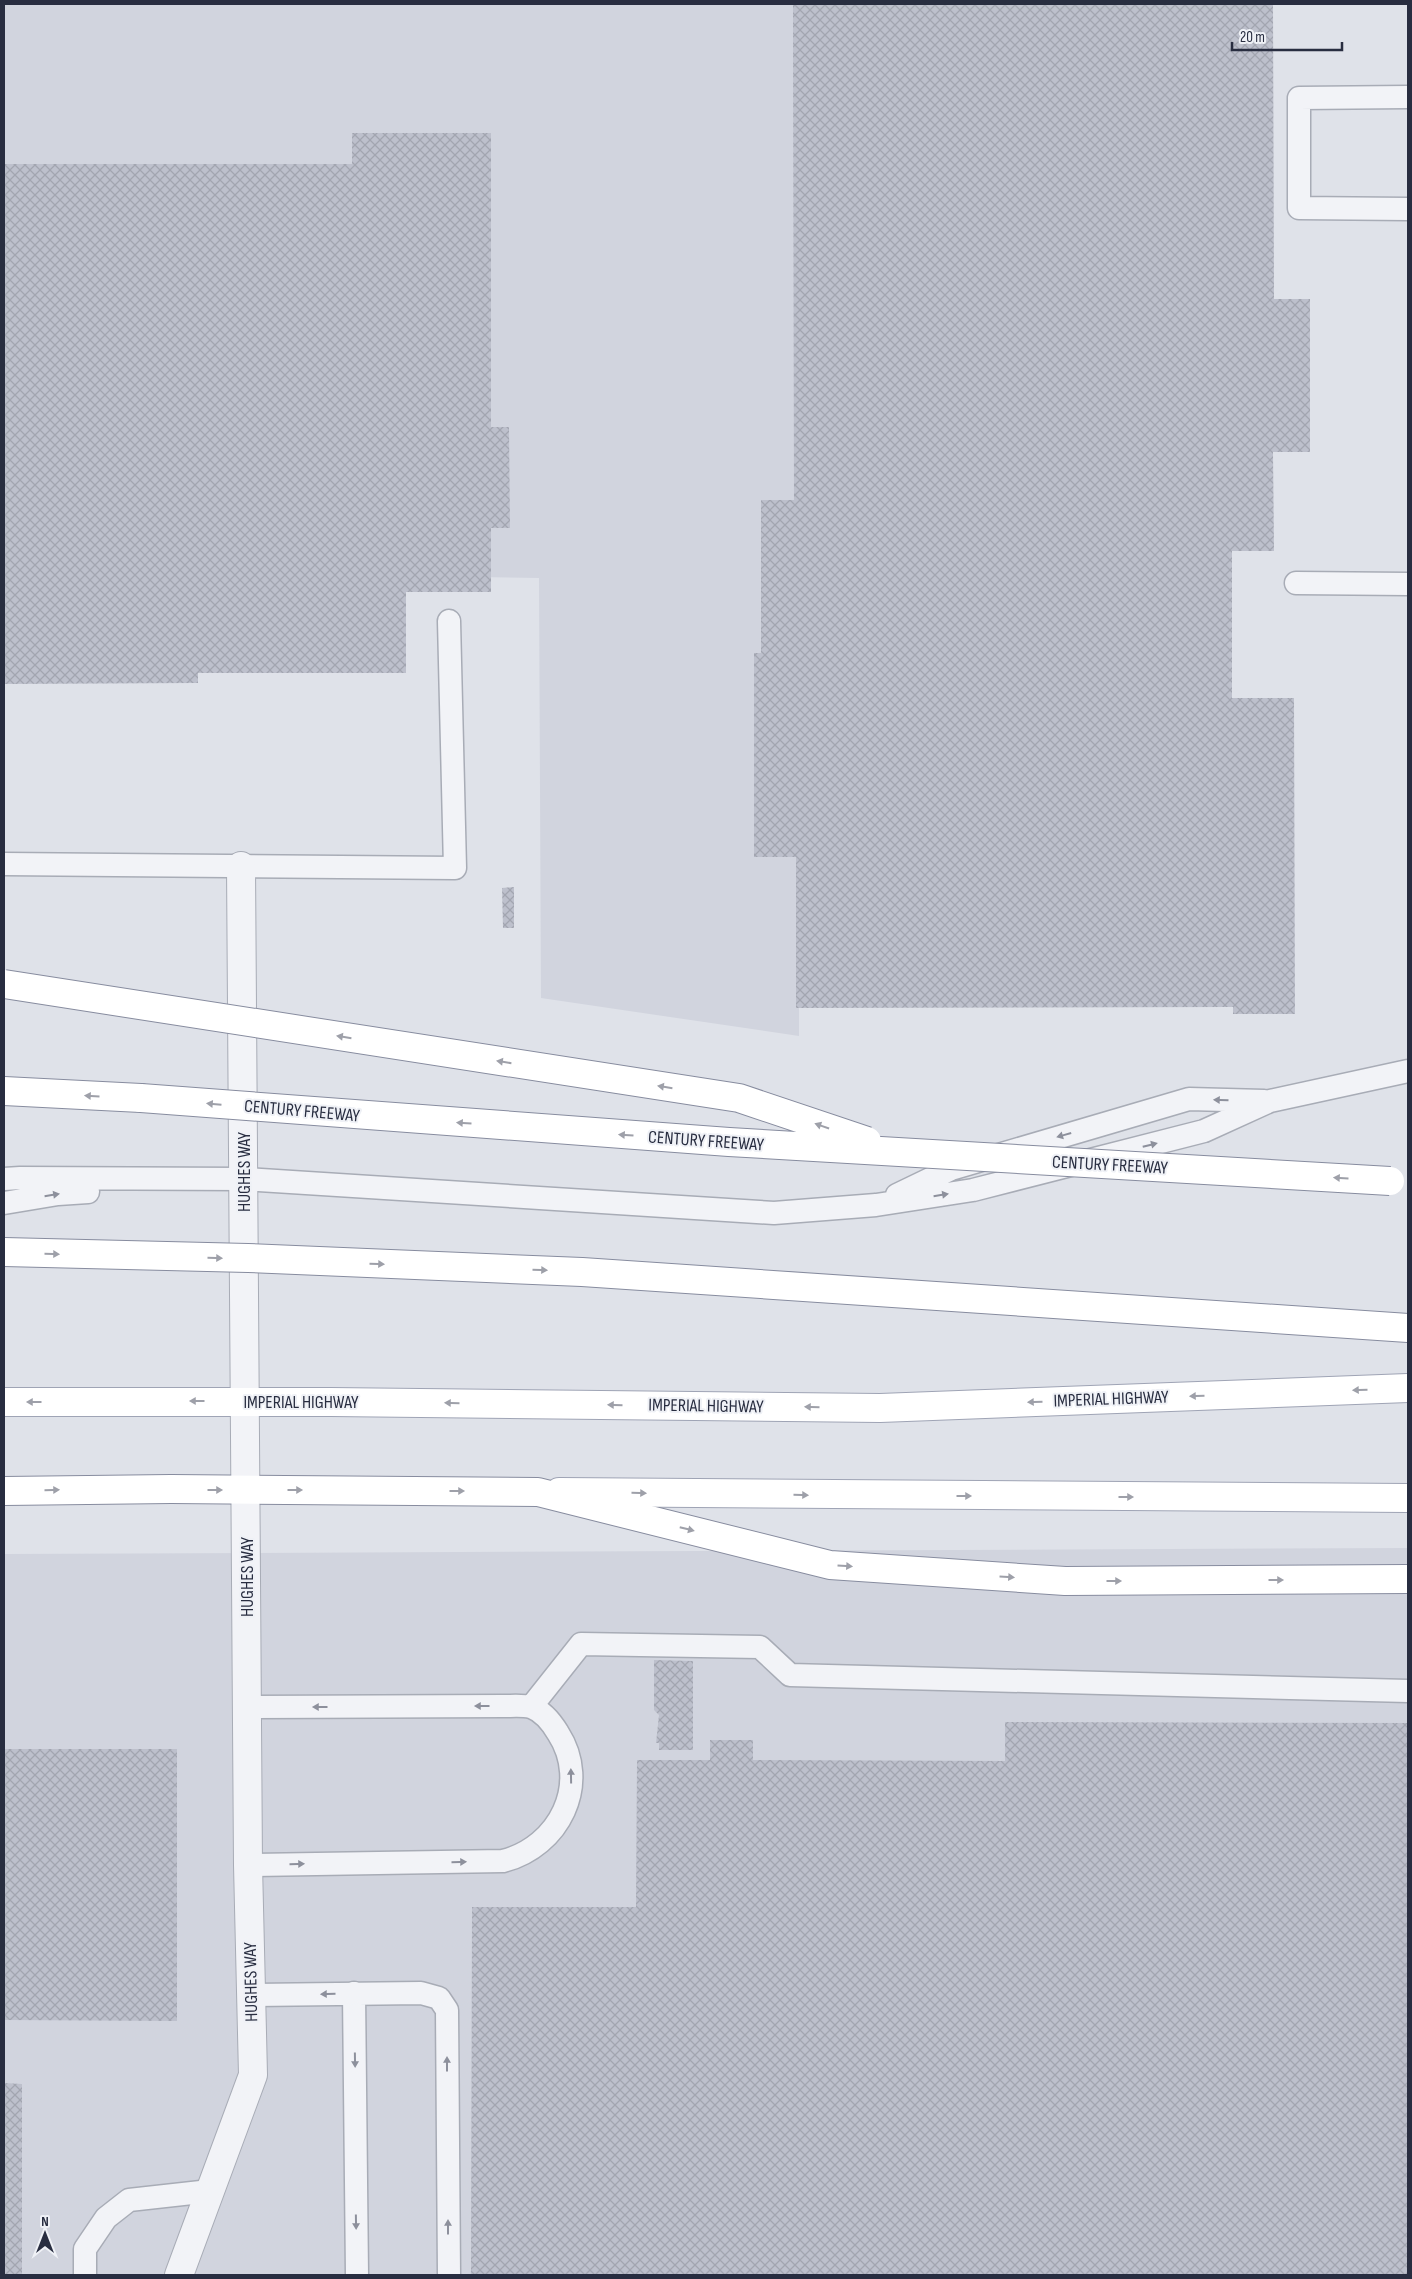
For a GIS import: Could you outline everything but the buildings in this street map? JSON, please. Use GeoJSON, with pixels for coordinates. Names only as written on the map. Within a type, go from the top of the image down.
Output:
{"type":"FeatureCollection","features":[{"type":"Feature","properties":{"kind":"main road"},"geometry":{"type":"LineString","coordinates":[[4,984],[739,1098],[901,1153]]}},
{"type":"Feature","properties":{"kind":"main road","name":"CENTURY FREEWAY"},"geometry":{"type":"LineString","coordinates":[[4,1091],[141,1098],[322,1113],[901,1153],[1408,1182]]}},
{"type":"Feature","properties":{"kind":"main road"},"geometry":{"type":"LineString","coordinates":[[4,1252],[248,1258],[582,1272],[1408,1328]]}},
{"type":"Feature","properties":{"kind":"main road","name":"IMPERIAL HIGHWAY"},"geometry":{"type":"LineString","coordinates":[[4,1402],[246,1401],[880,1408],[1408,1388]]}},
{"type":"Feature","properties":{"kind":"main road"},"geometry":{"type":"LineString","coordinates":[[4,1491],[246,1490],[1408,1498]]}},
{"type":"Feature","properties":{"kind":"main road"},"geometry":{"type":"LineString","coordinates":[[538,1492],[830,1566],[1065,1581],[1408,1579]]}},
{"type":"Feature","properties":{"kind":"street","name":"HUGHES WAY"},"geometry":{"type":"LineString","coordinates":[[179,2275],[253,2075],[248,1865],[241,866]]}},
{"type":"Feature","properties":{"kind":"lane"},"geometry":{"type":"LineString","coordinates":[[1408,97],[1300,98],[1299,208],[1408,209]]}},
{"type":"Feature","properties":{"kind":"lane"},"geometry":{"type":"LineString","coordinates":[[1296,583],[1408,584]]}},
{"type":"Feature","properties":{"kind":"lane"},"geometry":{"type":"LineString","coordinates":[[4,864],[455,868],[449,620]]}},
{"type":"Feature","properties":{"kind":"lane"},"geometry":{"type":"LineString","coordinates":[[4,1180],[20,1178],[244,1180],[774,1214],[876,1205],[973,1190],[1204,1131],[1270,1101],[1408,1071]]}},
{"type":"Feature","properties":{"kind":"lane"},"geometry":{"type":"LineString","coordinates":[[876,1205],[951,1168],[1189,1099],[1270,1101]]}},
{"type":"Feature","properties":{"kind":"lane"},"geometry":{"type":"LineString","coordinates":[[4,1203],[58,1194],[244,1180]]}},
{"type":"Feature","properties":{"kind":"lane"},"geometry":{"type":"LineString","coordinates":[[531,1708],[581,1644],[760,1647],[790,1675],[1408,1691]]}},
{"type":"Feature","properties":{"kind":"lane"},"geometry":{"type":"LineString","coordinates":[[248,1708],[504,1706],[531,1708],[553,1724],[563,1741],[570,1755],[572,1790],[557,1826],[539,1844],[520,1857],[503,1861],[248,1865]]}},
{"type":"Feature","properties":{"kind":"lane"},"geometry":{"type":"LineString","coordinates":[[354,1993],[357,2275]]}},
{"type":"Feature","properties":{"kind":"lane"},"geometry":{"type":"LineString","coordinates":[[251,1994],[421,1993],[439,1998],[447,2010],[449,2275]]}},
{"type":"Feature","properties":{"kind":"lane"},"geometry":{"type":"LineString","coordinates":[[85,2275],[85,2249],[106,2218],[129,2200],[210,2191]]}},
{"type":"Feature","properties":{"kind":"shaded area"},"geometry":{"type":"Polygon","coordinates":[[[4,4],[802,4],[808,1005],[799,1006],[799,1036],[541,998],[539,578],[476,577],[476,378],[4,379],[4,4]]]}},
{"type":"Feature","properties":{"kind":"shaded area"},"geometry":{"type":"Polygon","coordinates":[[[1408,1548],[1408,2275],[4,2275],[4,1554],[1408,1548]]]}}]}
